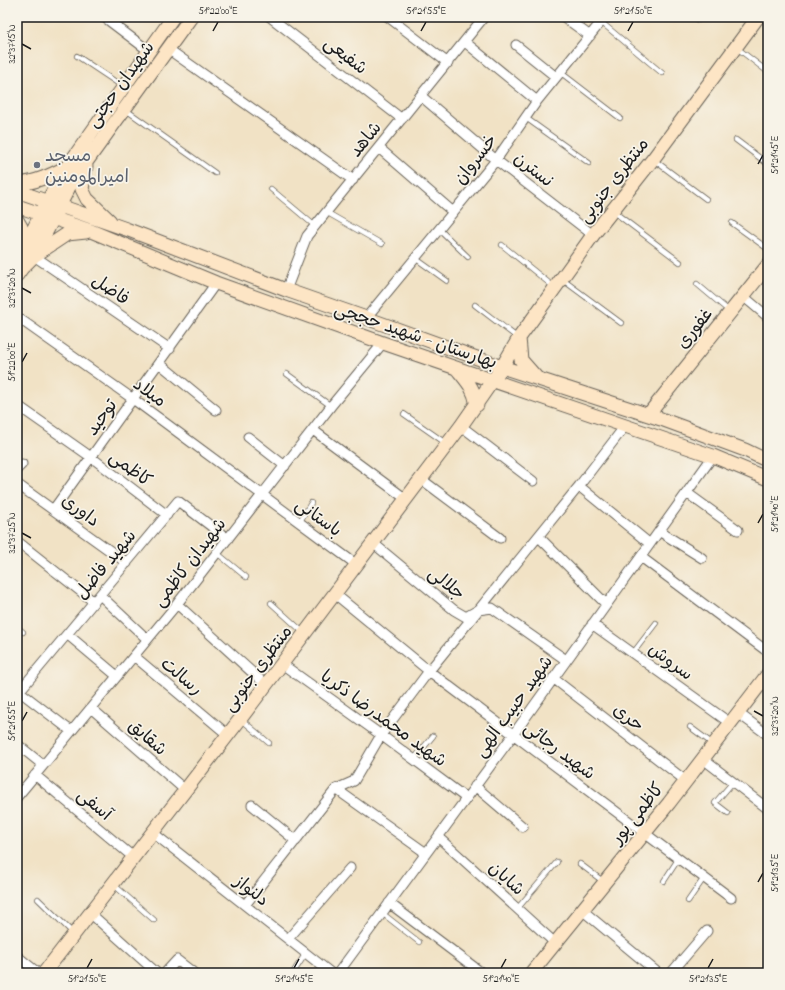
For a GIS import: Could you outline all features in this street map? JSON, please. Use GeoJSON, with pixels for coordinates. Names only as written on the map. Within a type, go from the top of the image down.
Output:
{"type":"FeatureCollection","features":[{"type":"Feature","properties":{"kind":"main road","name":"شهیدان حجتی"},"geometry":{"type":"LineString","coordinates":[[19,272],[22,250],[67,167],[173,17]]}},
{"type":"Feature","properties":{"kind":"main road","name":"شهیدان حجتی"},"geometry":{"type":"LineString","coordinates":[[19,272],[34,256],[71,183],[191,17]]}},
{"type":"Feature","properties":{"kind":"main road","name":"منتظری جنوبی"},"geometry":{"type":"LineString","coordinates":[[44,973],[241,718],[477,405],[519,338],[558,283],[612,210],[653,159],[758,17]]}},
{"type":"Feature","properties":{"kind":"main road"},"geometry":{"type":"LineString","coordinates":[[87,161],[82,189],[88,199],[110,221],[126,229]]}},
{"type":"Feature","properties":{"kind":"main road"},"geometry":{"type":"LineString","coordinates":[[17,184],[41,180],[67,167]]}},
{"type":"Feature","properties":{"kind":"main road","name":"بهارستان - شهید حججی"},"geometry":{"type":"LineString","coordinates":[[17,191],[126,229],[286,290],[502,367],[648,415],[745,450],[768,461]]}},
{"type":"Feature","properties":{"kind":"main road","name":"بهارستان - شهید حججی"},"geometry":{"type":"LineString","coordinates":[[17,206],[91,232],[216,283],[383,343],[713,456],[768,479]]}},
{"type":"Feature","properties":{"kind":"main road"},"geometry":{"type":"LineString","coordinates":[[17,220],[21,227],[22,250]]}},
{"type":"Feature","properties":{"kind":"main road"},"geometry":{"type":"LineString","coordinates":[[34,256],[66,234],[91,232]]}},
{"type":"Feature","properties":{"kind":"main road","name":"غفوری"},"geometry":{"type":"LineString","coordinates":[[648,415],[768,265]]}},
{"type":"Feature","properties":{"kind":"main road"},"geometry":{"type":"LineString","coordinates":[[519,338],[521,360],[537,379]]}},
{"type":"Feature","properties":{"kind":"main road"},"geometry":{"type":"LineString","coordinates":[[458,369],[475,394],[477,405]]}},
{"type":"Feature","properties":{"kind":"main road","name":"کاظمی پور"},"geometry":{"type":"LineString","coordinates":[[531,973],[645,833],[768,674]]}},
{"type":"Feature","properties":{"kind":"street"},"geometry":{"type":"LineString","coordinates":[[104,17],[149,51]]}},
{"type":"Feature","properties":{"kind":"street","name":"شفیعی"},"geometry":{"type":"LineString","coordinates":[[270,17],[402,119]]}},
{"type":"Feature","properties":{"kind":"street"},"geometry":{"type":"LineString","coordinates":[[388,17],[448,63]]}},
{"type":"Feature","properties":{"kind":"street","name":"شاهد"},"geometry":{"type":"LineString","coordinates":[[286,290],[307,236],[484,17]]}},
{"type":"Feature","properties":{"kind":"street"},"geometry":{"type":"LineString","coordinates":[[564,17],[590,36]]}},
{"type":"Feature","properties":{"kind":"street","name":"خسروان"},"geometry":{"type":"LineString","coordinates":[[366,318],[496,160],[537,101],[603,20]]}},
{"type":"Feature","properties":{"kind":"street"},"geometry":{"type":"LineString","coordinates":[[465,42],[537,101]]}},
{"type":"Feature","properties":{"kind":"street"},"geometry":{"type":"LineString","coordinates":[[516,45],[558,74]]}},
{"type":"Feature","properties":{"kind":"street"},"geometry":{"type":"LineString","coordinates":[[168,49],[353,180]]}},
{"type":"Feature","properties":{"kind":"street","name":"نسترن"},"geometry":{"type":"LineString","coordinates":[[421,96],[496,160],[593,235]]}},
{"type":"Feature","properties":{"kind":"street"},"geometry":{"type":"LineString","coordinates":[[379,148],[453,212]]}},
{"type":"Feature","properties":{"kind":"street","name":"فاضل"},"geometry":{"type":"LineString","coordinates":[[34,256],[170,349]]}},
{"type":"Feature","properties":{"kind":"street","name":"توحید"},"geometry":{"type":"LineString","coordinates":[[53,510],[216,283]]}},
{"type":"Feature","properties":{"kind":"street"},"geometry":{"type":"LineString","coordinates":[[743,296],[768,317]]}},
{"type":"Feature","properties":{"kind":"street","name":"میلاد"},"geometry":{"type":"LineString","coordinates":[[17,317],[133,399],[262,495]]}},
{"type":"Feature","properties":{"kind":"street","name":"شهیدان کاظمی"},"geometry":{"type":"LineString","coordinates":[[17,797],[148,640],[331,406],[383,343]]}},
{"type":"Feature","properties":{"kind":"street"},"geometry":{"type":"LineString","coordinates":[[159,363],[216,410]]}},
{"type":"Feature","properties":{"kind":"street","name":"کاظمی"},"geometry":{"type":"LineString","coordinates":[[17,405],[91,457],[167,515]]}},
{"type":"Feature","properties":{"kind":"street"},"geometry":{"type":"LineString","coordinates":[[461,426],[533,481]]}},
{"type":"Feature","properties":{"kind":"street"},"geometry":{"type":"LineString","coordinates":[[245,905],[336,789],[354,781],[381,735],[429,671],[539,537],[625,426]]}},
{"type":"Feature","properties":{"kind":"street"},"geometry":{"type":"LineString","coordinates":[[313,430],[406,499]]}},
{"type":"Feature","properties":{"kind":"street"},"geometry":{"type":"LineString","coordinates":[[248,437],[285,466]]}},
{"type":"Feature","properties":{"kind":"street","name":"شهید حبیب الهی"},"geometry":{"type":"LineString","coordinates":[[338,973],[513,735],[713,456]]}},
{"type":"Feature","properties":{"kind":"street"},"geometry":{"type":"LineString","coordinates":[[421,479],[500,538]]}},
{"type":"Feature","properties":{"kind":"street","name":"داوری"},"geometry":{"type":"LineString","coordinates":[[17,484],[126,563]]}},
{"type":"Feature","properties":{"kind":"street"},"geometry":{"type":"LineString","coordinates":[[579,486],[650,544]]}},
{"type":"Feature","properties":{"kind":"street"},"geometry":{"type":"LineString","coordinates":[[686,493],[738,530]]}},
{"type":"Feature","properties":{"kind":"street","name":"باستانی"},"geometry":{"type":"LineString","coordinates":[[262,495],[356,565]]}},
{"type":"Feature","properties":{"kind":"street","name":"شهید فاضل"},"geometry":{"type":"LineString","coordinates":[[18,693],[178,502],[228,539]]}},
{"type":"Feature","properties":{"kind":"street"},"geometry":{"type":"LineString","coordinates":[[659,531],[702,558]]}},
{"type":"Feature","properties":{"kind":"street"},"geometry":{"type":"LineString","coordinates":[[539,537],[606,604]]}},
{"type":"Feature","properties":{"kind":"street"},"geometry":{"type":"LineString","coordinates":[[17,541],[97,599],[148,640]]}},
{"type":"Feature","properties":{"kind":"street","name":"جلالی"},"geometry":{"type":"LineString","coordinates":[[373,543],[454,610],[466,617],[478,610],[492,608],[566,660]]}},
{"type":"Feature","properties":{"kind":"street"},"geometry":{"type":"LineString","coordinates":[[641,557],[768,652]]}},
{"type":"Feature","properties":{"kind":"street","name":"شهید رجائی"},"geometry":{"type":"LineString","coordinates":[[334,594],[429,671],[731,898]]}},
{"type":"Feature","properties":{"kind":"street"},"geometry":{"type":"LineString","coordinates":[[176,604],[266,685]]}},
{"type":"Feature","properties":{"kind":"street","name":"سروش"},"geometry":{"type":"LineString","coordinates":[[592,624],[633,653],[734,718],[768,735]]}},
{"type":"Feature","properties":{"kind":"street"},"geometry":{"type":"LineString","coordinates":[[67,634],[117,676]]}},
{"type":"Feature","properties":{"kind":"street","name":"رسالت"},"geometry":{"type":"LineString","coordinates":[[134,656],[228,735]]}},
{"type":"Feature","properties":{"kind":"street","name":"شهید محمدرضا ذکریا"},"geometry":{"type":"LineString","coordinates":[[282,664],[466,798]]}},
{"type":"Feature","properties":{"kind":"street","name":"حری"},"geometry":{"type":"LineString","coordinates":[[553,678],[686,781]]}},
{"type":"Feature","properties":{"kind":"street"},"geometry":{"type":"LineString","coordinates":[[18,693],[71,731]]}},
{"type":"Feature","properties":{"kind":"street","name":"شقایق"},"geometry":{"type":"LineString","coordinates":[[91,708],[186,790]]}},
{"type":"Feature","properties":{"kind":"street"},"geometry":{"type":"LineString","coordinates":[[17,744],[43,765]]}},
{"type":"Feature","properties":{"kind":"street"},"geometry":{"type":"LineString","coordinates":[[703,759],[768,809]]}},
{"type":"Feature","properties":{"kind":"street","name":"آسفی"},"geometry":{"type":"LineString","coordinates":[[35,775],[134,857]]}},
{"type":"Feature","properties":{"kind":"street"},"geometry":{"type":"LineString","coordinates":[[475,786],[523,827]]}},
{"type":"Feature","properties":{"kind":"street"},"geometry":{"type":"LineString","coordinates":[[336,789],[426,853]]}},
{"type":"Feature","properties":{"kind":"street"},"geometry":{"type":"LineString","coordinates":[[252,805],[296,841]]}},
{"type":"Feature","properties":{"kind":"street","name":"دلنواز"},"geometry":{"type":"LineString","coordinates":[[152,832],[331,973]]}},
{"type":"Feature","properties":{"kind":"street","name":"شایان"},"geometry":{"type":"LineString","coordinates":[[438,837],[555,943]]}},
{"type":"Feature","properties":{"kind":"street"},"geometry":{"type":"LineString","coordinates":[[288,939],[350,868]]}},
{"type":"Feature","properties":{"kind":"street"},"geometry":{"type":"LineString","coordinates":[[389,903],[482,973]]}},
{"type":"Feature","properties":{"kind":"street"},"geometry":{"type":"LineString","coordinates":[[582,910],[658,973]]}},
{"type":"Feature","properties":{"kind":"street"},"geometry":{"type":"LineString","coordinates":[[90,913],[157,973]]}},
{"type":"Feature","properties":{"kind":"street"},"geometry":{"type":"LineString","coordinates":[[671,973],[707,931]]}},
{"type":"Feature","properties":{"kind":"street"},"geometry":{"type":"LineString","coordinates":[[17,956],[38,973]]}},
{"type":"Feature","properties":{"kind":"street"},"geometry":{"type":"LineString","coordinates":[[165,973],[177,960],[194,973]]}},
{"type":"Feature","properties":{"kind":"lane"},"geometry":{"type":"LineString","coordinates":[[603,20],[662,73]]}},
{"type":"Feature","properties":{"kind":"lane"},"geometry":{"type":"LineString","coordinates":[[736,47],[768,72]]}},
{"type":"Feature","properties":{"kind":"lane"},"geometry":{"type":"LineString","coordinates":[[77,56],[123,87]]}},
{"type":"Feature","properties":{"kind":"lane"},"geometry":{"type":"LineString","coordinates":[[558,74],[620,118]]}},
{"type":"Feature","properties":{"kind":"lane"},"geometry":{"type":"LineString","coordinates":[[124,109],[215,173]]}},
{"type":"Feature","properties":{"kind":"lane"},"geometry":{"type":"LineString","coordinates":[[526,118],[589,164]]}},
{"type":"Feature","properties":{"kind":"lane"},"geometry":{"type":"LineString","coordinates":[[736,140],[768,164]]}},
{"type":"Feature","properties":{"kind":"lane"},"geometry":{"type":"LineString","coordinates":[[653,159],[706,199]]}},
{"type":"Feature","properties":{"kind":"lane"},"geometry":{"type":"LineString","coordinates":[[271,189],[315,226]]}},
{"type":"Feature","properties":{"kind":"lane"},"geometry":{"type":"LineString","coordinates":[[612,210],[680,262]]}},
{"type":"Feature","properties":{"kind":"lane"},"geometry":{"type":"LineString","coordinates":[[326,212],[382,244]]}},
{"type":"Feature","properties":{"kind":"lane"},"geometry":{"type":"LineString","coordinates":[[732,223],[768,249]]}},
{"type":"Feature","properties":{"kind":"lane"},"geometry":{"type":"LineString","coordinates":[[439,229],[468,257]]}},
{"type":"Feature","properties":{"kind":"lane"},"geometry":{"type":"LineString","coordinates":[[502,245],[558,283],[622,323]]}},
{"type":"Feature","properties":{"kind":"lane"},"geometry":{"type":"LineString","coordinates":[[415,258],[447,281]]}},
{"type":"Feature","properties":{"kind":"lane"},"geometry":{"type":"LineString","coordinates":[[697,284],[730,312]]}},
{"type":"Feature","properties":{"kind":"lane"},"geometry":{"type":"LineString","coordinates":[[475,305],[519,338]]}},
{"type":"Feature","properties":{"kind":"lane"},"geometry":{"type":"LineString","coordinates":[[287,374],[331,406]]}},
{"type":"Feature","properties":{"kind":"lane"},"geometry":{"type":"LineString","coordinates":[[404,414],[447,444]]}},
{"type":"Feature","properties":{"kind":"lane"},"geometry":{"type":"LineString","coordinates":[[298,522],[312,503]]}},
{"type":"Feature","properties":{"kind":"lane"},"geometry":{"type":"LineString","coordinates":[[217,553],[246,577]]}},
{"type":"Feature","properties":{"kind":"lane"},"geometry":{"type":"LineString","coordinates":[[271,603],[305,634]]}},
{"type":"Feature","properties":{"kind":"lane"},"geometry":{"type":"LineString","coordinates":[[633,653],[656,623]]}},
{"type":"Feature","properties":{"kind":"lane"},"geometry":{"type":"LineString","coordinates":[[17,627],[23,632]]}},
{"type":"Feature","properties":{"kind":"lane"},"geometry":{"type":"LineString","coordinates":[[241,718],[269,742]]}},
{"type":"Feature","properties":{"kind":"lane"},"geometry":{"type":"LineString","coordinates":[[690,727],[714,745]]}},
{"type":"Feature","properties":{"kind":"lane"},"geometry":{"type":"LineString","coordinates":[[414,759],[433,736]]}},
{"type":"Feature","properties":{"kind":"lane"},"geometry":{"type":"LineString","coordinates":[[728,813],[715,803],[733,782]]}},
{"type":"Feature","properties":{"kind":"lane"},"geometry":{"type":"LineString","coordinates":[[664,881],[678,858]]}},
{"type":"Feature","properties":{"kind":"lane"},"geometry":{"type":"LineString","coordinates":[[517,908],[558,862]]}},
{"type":"Feature","properties":{"kind":"lane"},"geometry":{"type":"LineString","coordinates":[[580,864],[604,882]]}},
{"type":"Feature","properties":{"kind":"lane"},"geometry":{"type":"LineString","coordinates":[[688,901],[704,878]]}},
{"type":"Feature","properties":{"kind":"lane"},"geometry":{"type":"LineString","coordinates":[[112,884],[154,920]]}},
{"type":"Feature","properties":{"kind":"lane"},"geometry":{"type":"LineString","coordinates":[[38,899],[74,934]]}},
{"type":"Feature","properties":{"kind":"lane"},"geometry":{"type":"LineString","coordinates":[[382,913],[419,942]]}},
{"type":"Feature","properties":{"kind":"lane"},"geometry":{"type":"LineString","coordinates":[[293,973],[306,953]]}},
{"type":"Feature","properties":{"kind":"place","name":"مسجد امیرالمومنین"},"geometry":{"type":"Point","coordinates":[37,165]}}]}
